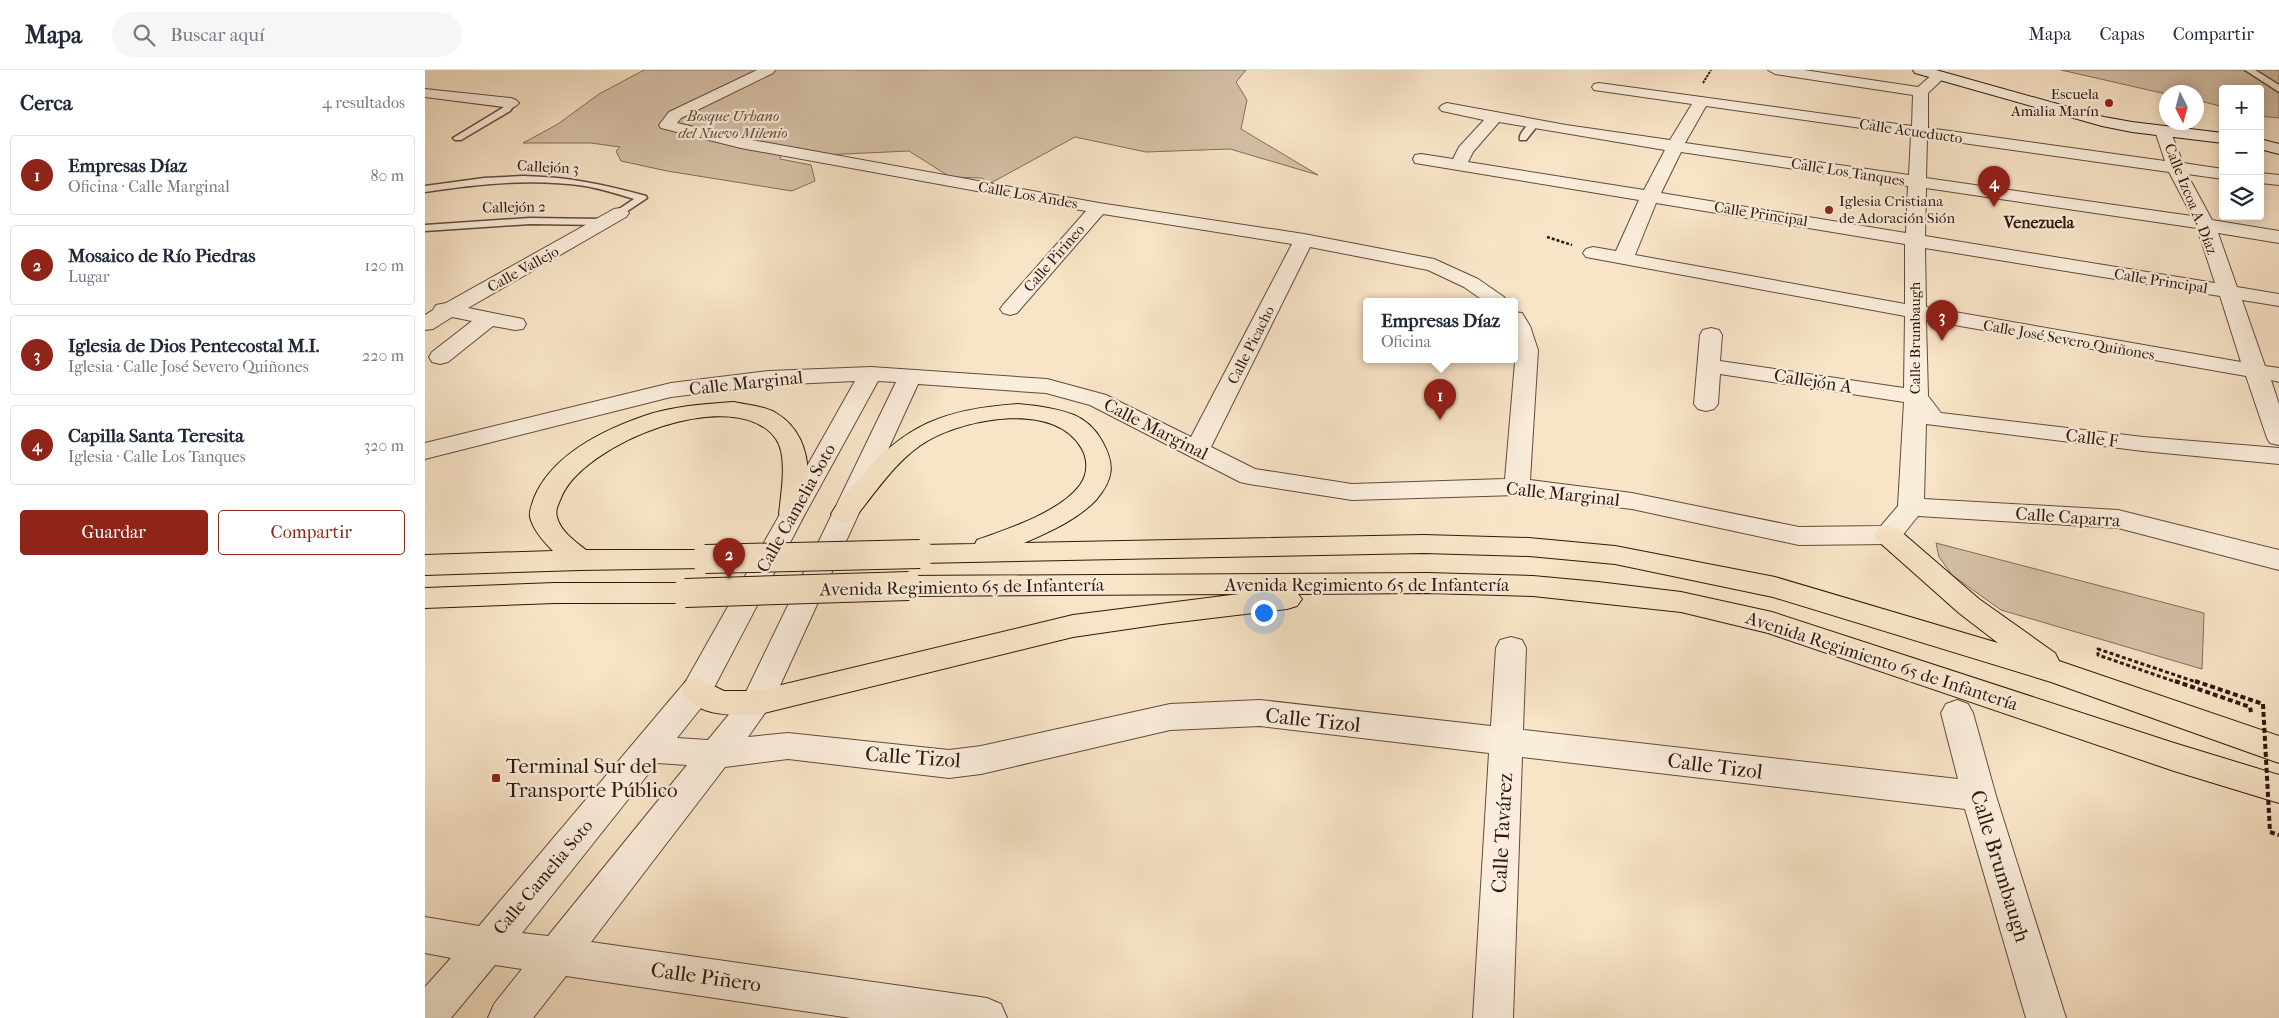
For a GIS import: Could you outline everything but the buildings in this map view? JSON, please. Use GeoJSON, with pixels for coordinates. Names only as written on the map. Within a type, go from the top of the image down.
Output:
{"type":"FeatureCollection","features":[{"type":"Feature","properties":{"kind":"highway"},"geometry":{"type":"LineString","coordinates":[[580,560],[556,540],[543,512],[544,504],[555,482],[591,450],[609,439],[628,430],[686,412],[738,410],[771,419],[779,425],[787,434],[793,455],[795,471],[792,514]]}},
{"type":"Feature","properties":{"kind":"highway"},"geometry":{"type":"LineString","coordinates":[[845,514],[884,465],[903,448],[919,435],[952,420],[993,412],[1027,412],[1061,418],[1081,429],[1093,445],[1099,462],[1099,471],[1095,482],[1081,499],[1023,533],[970,554]]}},
{"type":"Feature","properties":{"kind":"highway"},"geometry":{"type":"LineString","coordinates":[[1888,535],[1969,606],[2061,673]]}},
{"type":"Feature","properties":{"kind":"highway","name":"Avenida Regimiento 65 de Infantería"},"geometry":{"type":"LineString","coordinates":[[425,566],[580,560],[1424,544],[1529,547],[1615,555],[1775,587],[2061,673],[2279,750]]}},
{"type":"Feature","properties":{"kind":"highway"},"geometry":{"type":"LineString","coordinates":[[697,690],[719,703],[756,703],[1073,626],[1163,612],[1427,583]]}},
{"type":"Feature","properties":{"kind":"highway","name":"Avenida Regimiento 65 de Infantería"},"geometry":{"type":"LineString","coordinates":[[425,598],[555,593],[685,593],[909,586],[1427,583],[1533,586],[1598,592],[1681,602],[1771,623],[2173,757],[2279,789]]}},
{"type":"Feature","properties":{"kind":"street","name":"Calle Los Andes"},"geometry":{"type":"LineString","coordinates":[[768,70],[675,114],[667,125],[741,143],[1099,208],[1304,240],[1434,265],[1471,282],[1493,298]]}},
{"type":"Feature","properties":{"kind":"street"},"geometry":{"type":"LineString","coordinates":[[1775,70],[1921,92],[1939,76]]}},
{"type":"Feature","properties":{"kind":"street"},"geometry":{"type":"LineString","coordinates":[[1920,70],[2101,121],[2219,138]]}},
{"type":"Feature","properties":{"kind":"street","name":"Calle Acueducto"},"geometry":{"type":"LineString","coordinates":[[1599,87],[1627,86],[1701,102],[2219,173]]}},
{"type":"Feature","properties":{"kind":"street"},"geometry":{"type":"LineString","coordinates":[[425,92],[494,100],[514,96]]}},
{"type":"Feature","properties":{"kind":"street","name":"Calle Brumbaugh"},"geometry":{"type":"LineString","coordinates":[[1911,507],[1916,397],[1915,239],[1921,92]]}},
{"type":"Feature","properties":{"kind":"street"},"geometry":{"type":"LineString","coordinates":[[1623,258],[1649,196],[1674,145],[1701,102]]}},
{"type":"Feature","properties":{"kind":"street","name":"Calle Los Tanques"},"geometry":{"type":"LineString","coordinates":[[1447,108],[1494,118],[1528,132],[1674,145],[1918,183],[2205,224],[2224,229],[2279,237]]}},
{"type":"Feature","properties":{"kind":"street"},"geometry":{"type":"LineString","coordinates":[[1458,166],[1465,151],[1494,118]]}},
{"type":"Feature","properties":{"kind":"street","name":"Calle Izcoa A. Díaz"},"geometry":{"type":"LineString","coordinates":[[2163,131],[2179,175],[2205,224],[2279,438]]}},
{"type":"Feature","properties":{"kind":"street"},"geometry":{"type":"LineString","coordinates":[[2264,145],[2279,150]]}},
{"type":"Feature","properties":{"kind":"street","name":"Calle Principal"},"geometry":{"type":"LineString","coordinates":[[1421,160],[1915,239],[2279,300]]}},
{"type":"Feature","properties":{"kind":"street"},"geometry":{"type":"LineString","coordinates":[[2264,178],[2279,180]]}},
{"type":"Feature","properties":{"kind":"street","name":"Calle Pirineo"},"geometry":{"type":"LineString","coordinates":[[1010,308],[1099,208]]}},
{"type":"Feature","properties":{"kind":"street","name":"Calle Vallejo"},"geometry":{"type":"LineString","coordinates":[[425,324],[612,218]]}},
{"type":"Feature","properties":{"kind":"street","name":"Calle Picacho"},"geometry":{"type":"LineString","coordinates":[[1197,450],[1304,240]]}},
{"type":"Feature","properties":{"kind":"street","name":"Calle José Severo Quiñones"},"geometry":{"type":"LineString","coordinates":[[1593,253],[1914,312],[2279,375]]}},
{"type":"Feature","properties":{"kind":"street"},"geometry":{"type":"LineString","coordinates":[[425,307],[449,310],[515,324]]}},
{"type":"Feature","properties":{"kind":"street"},"geometry":{"type":"LineString","coordinates":[[440,358],[489,318]]}},
{"type":"Feature","properties":{"kind":"street"},"geometry":{"type":"LineString","coordinates":[[1517,487],[1527,350],[1518,324]]}},
{"type":"Feature","properties":{"kind":"street"},"geometry":{"type":"LineString","coordinates":[[1706,404],[1711,335]]}},
{"type":"Feature","properties":{"kind":"street","name":"Callejón A"},"geometry":{"type":"LineString","coordinates":[[1710,366],[1916,397]]}},
{"type":"Feature","properties":{"kind":"street","name":"Calle Marginal"},"geometry":{"type":"LineString","coordinates":[[425,451],[671,390],[769,378],[871,374],[910,376],[1047,386],[1097,400],[1249,476],[1352,492],[1517,487],[1631,500],[1799,536],[1888,535]]}},
{"type":"Feature","properties":{"kind":"street","name":"Calle Camelia Soto"},"geometry":{"type":"LineString","coordinates":[[425,1017],[487,946],[697,690],[792,514],[871,374]]}},
{"type":"Feature","properties":{"kind":"street"},"geometry":{"type":"LineString","coordinates":[[508,1018],[756,703],[910,376]]}},
{"type":"Feature","properties":{"kind":"street","name":"Calle F"},"geometry":{"type":"LineString","coordinates":[[1916,397],[1934,419],[2143,444],[2279,456]]}},
{"type":"Feature","properties":{"kind":"street"},"geometry":{"type":"LineString","coordinates":[[1888,535],[1911,507]]}},
{"type":"Feature","properties":{"kind":"street","name":"Calle Caparra"},"geometry":{"type":"LineString","coordinates":[[1911,507],[2118,519],[2279,560]]}},
{"type":"Feature","properties":{"kind":"street","name":"Calle Tavárez"},"geometry":{"type":"LineString","coordinates":[[1493,1018],[1511,648]]}},
{"type":"Feature","properties":{"kind":"street","name":"Calle Tizol"},"geometry":{"type":"LineString","coordinates":[[649,749],[717,754],[787,746],[949,764],[981,760],[1170,717],[1260,713],[1979,796]]}},
{"type":"Feature","properties":{"kind":"street","name":"Calle Brumbaugh"},"geometry":{"type":"LineString","coordinates":[[1957,713],[1979,796],[2046,1018]]}},
{"type":"Feature","properties":{"kind":"street","name":"Calle Piñero"},"geometry":{"type":"LineString","coordinates":[[425,935],[487,946],[987,1018]]}},
{"type":"Feature","properties":{"kind":"lane"},"geometry":{"type":"LineString","coordinates":[[2249,70],[2276,89],[2279,89]]}},
{"type":"Feature","properties":{"kind":"lane"},"geometry":{"type":"LineString","coordinates":[[457,138],[507,109],[514,96]]}},
{"type":"Feature","properties":{"kind":"lane","name":"Callejón 3"},"geometry":{"type":"LineString","coordinates":[[425,190],[478,181],[527,179],[583,183],[643,198],[612,218]]}},
{"type":"Feature","properties":{"kind":"lane","name":"Callejón 2"},"geometry":{"type":"LineString","coordinates":[[425,228],[449,228],[463,224],[612,218]]}},
{"type":"Feature","properties":{"kind":"path"},"geometry":{"type":"LineString","coordinates":[[2251,713],[2250,707],[2098,655],[2098,649],[2263,704],[2270,832],[2279,835]]}},
{"type":"Feature","properties":{"kind":"path"},"geometry":{"type":"LineString","coordinates":[[2242,710],[2270,719]]}},
{"type":"Feature","properties":{"kind":"green space","name":"Bosque Urbano del Nuevo Milenio"},"geometry":{"type":"Polygon","coordinates":[[[644,70],[1246,70],[1236,82],[1247,100],[1241,129],[1318,175],[1230,149],[1146,152],[1075,137],[991,183],[981,178],[950,177],[909,151],[823,155],[781,152],[780,159],[811,165],[815,181],[792,191],[667,171],[621,161],[616,151],[620,147],[591,143],[523,143],[558,124],[599,94],[644,70]]]}},
{"type":"Feature","properties":{"kind":"green space"},"geometry":{"type":"Polygon","coordinates":[[[2061,70],[2279,70],[2279,118],[2264,116],[2264,85],[2219,85],[2219,106],[2204,102],[2204,85],[2159,85],[2159,92],[2061,70]]]}},
{"type":"Feature","properties":{"kind":"green space"},"geometry":{"type":"Polygon","coordinates":[[[1936,543],[2204,613],[2202,669],[2001,610],[1952,575],[1939,557],[1936,543]]]}},
{"type":"Feature","properties":{"kind":"place","name":"Escuela Amalia Marín"},"geometry":{"type":"Point","coordinates":[2109,103]}},
{"type":"Feature","properties":{"kind":"place","name":"Capilla Santa Teresita"},"geometry":{"type":"Point","coordinates":[1994,207]}},
{"type":"Feature","properties":{"kind":"place","name":"Iglesia Cristiana de Adoración Sión"},"geometry":{"type":"Point","coordinates":[1829,210]}},
{"type":"Feature","properties":{"kind":"place","name":"Iglesia de Dios Pentecostal M.I."},"geometry":{"type":"Point","coordinates":[1942,341]}},
{"type":"Feature","properties":{"kind":"place","name":"Empresas Díaz"},"geometry":{"type":"Point","coordinates":[1440,420]}},
{"type":"Feature","properties":{"kind":"place","name":"Mosaico de Río Piedras"},"geometry":{"type":"Point","coordinates":[729,579]}},
{"type":"Feature","properties":{"kind":"place","name":"Terminal Sur del Transporte Público"},"geometry":{"type":"Point","coordinates":[496,778]}},
{"type":"Feature","properties":{"kind":"district","name":"Venezuela"},"geometry":{"type":"Point","coordinates":[2039,222]}}]}
